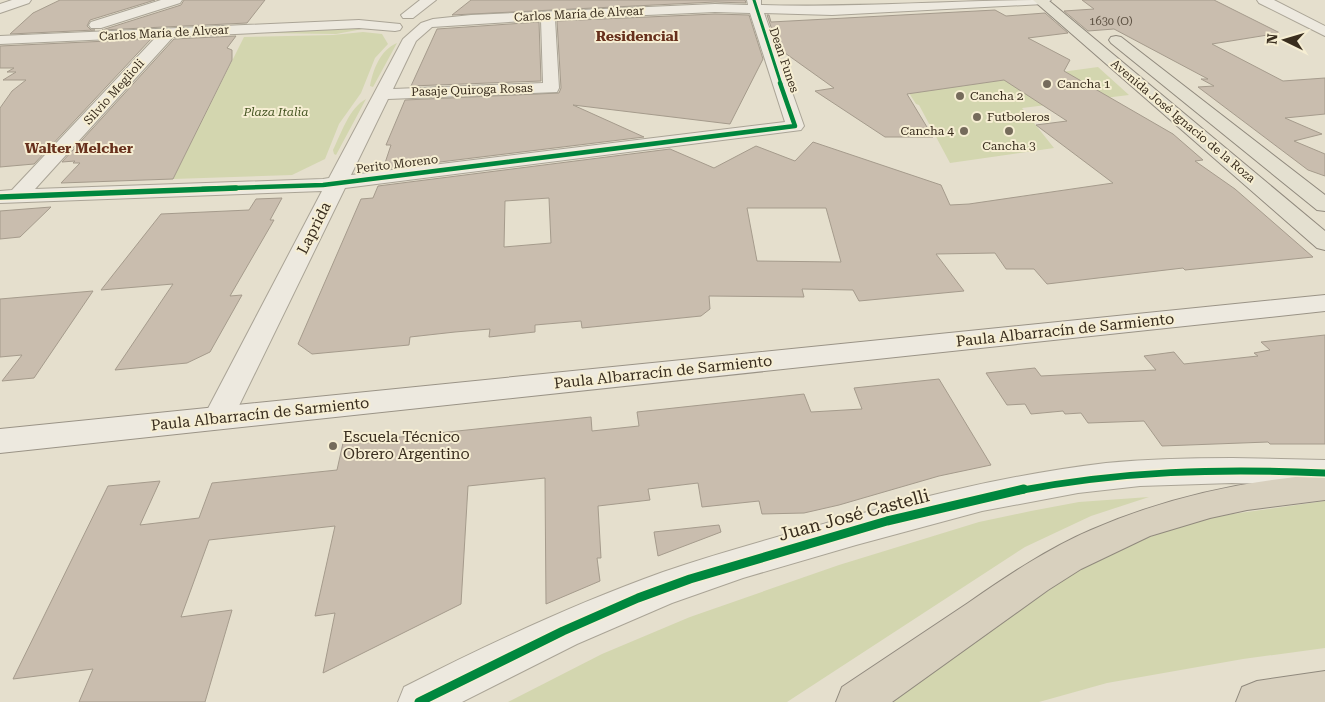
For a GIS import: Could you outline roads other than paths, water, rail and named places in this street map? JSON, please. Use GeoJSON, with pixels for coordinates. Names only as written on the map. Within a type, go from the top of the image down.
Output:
{"type":"FeatureCollection","features":[{"type":"Feature","properties":{"kind":"highway"},"geometry":{"type":"LineString","coordinates":[[856,702],[1058,562],[1106,537],[1184,509],[1201,505],[1248,496],[1325,487]]}},
{"type":"Feature","properties":{"kind":"highway"},"geometry":{"type":"LineString","coordinates":[[1257,702],[1325,692]]}},
{"type":"Feature","properties":{"kind":"main road","name":"Avenida José Ignacio de la Roza"},"geometry":{"type":"LineString","coordinates":[[1040,0],[1325,243]]}},
{"type":"Feature","properties":{"kind":"main road"},"geometry":{"type":"LineString","coordinates":[[1064,0],[1084,15]]}},
{"type":"Feature","properties":{"kind":"main road","name":"Avenida José Ignacio de la Roza"},"geometry":{"type":"LineString","coordinates":[[1099,27],[1322,200]]}},
{"type":"Feature","properties":{"kind":"street"},"geometry":{"type":"LineString","coordinates":[[0,9],[24,0]]}},
{"type":"Feature","properties":{"kind":"street"},"geometry":{"type":"LineString","coordinates":[[54,38],[175,0]]}},
{"type":"Feature","properties":{"kind":"street","name":"Laprida"},"geometry":{"type":"LineString","coordinates":[[218,418],[429,0]]}},
{"type":"Feature","properties":{"kind":"street","name":"Laprida"},"geometry":{"type":"LineString","coordinates":[[417,22],[431,6],[429,0]]}},
{"type":"Feature","properties":{"kind":"street","name":"Carlos María de Alvear"},"geometry":{"type":"LineString","coordinates":[[0,40],[755,5],[832,11],[1044,0]]}},
{"type":"Feature","properties":{"kind":"street"},"geometry":{"type":"LineString","coordinates":[[1264,0],[1325,32]]}},
{"type":"Feature","properties":{"kind":"street","name":"Dean Funes"},"geometry":{"type":"LineString","coordinates":[[755,5],[795,126]]}},
{"type":"Feature","properties":{"kind":"street","name":"Pasaje Quiroga Rosas"},"geometry":{"type":"LineString","coordinates":[[382,94],[551,88],[548,16]]}},
{"type":"Feature","properties":{"kind":"street","name":"Silvio Meglioli"},"geometry":{"type":"LineString","coordinates":[[9,197],[168,32]]}},
{"type":"Feature","properties":{"kind":"street","name":"Perito Moreno"},"geometry":{"type":"LineString","coordinates":[[9,197],[337,183],[795,126]]}},
{"type":"Feature","properties":{"kind":"street","name":"Paula Albarracín de Sarmiento"},"geometry":{"type":"LineString","coordinates":[[0,441],[1325,303]]}},
{"type":"Feature","properties":{"kind":"street","name":"Juan José Castelli"},"geometry":{"type":"LineString","coordinates":[[419,702],[560,632],[661,590],[758,558],[924,511],[1013,491],[1081,480],[1180,471],[1274,470],[1325,473]]}},
{"type":"Feature","properties":{"kind":"place","name":"Cancha 1"},"geometry":{"type":"Point","coordinates":[1047,84]}},
{"type":"Feature","properties":{"kind":"place","name":"Cancha 2"},"geometry":{"type":"Point","coordinates":[960,96]}},
{"type":"Feature","properties":{"kind":"place","name":"Futboleros"},"geometry":{"type":"Point","coordinates":[977,117]}},
{"type":"Feature","properties":{"kind":"place","name":"Cancha 4"},"geometry":{"type":"Point","coordinates":[964,131]}},
{"type":"Feature","properties":{"kind":"place","name":"Cancha 3"},"geometry":{"type":"Point","coordinates":[1009,131]}},
{"type":"Feature","properties":{"kind":"place","name":"Escuela Técnico Obrero Argentino"},"geometry":{"type":"Point","coordinates":[333,446]}},
{"type":"Feature","properties":{"kind":"district","name":"Residencial"},"geometry":{"type":"Point","coordinates":[637,36]}},
{"type":"Feature","properties":{"kind":"district","name":"Walter Melcher"},"geometry":{"type":"Point","coordinates":[79,148]}},
{"type":"Feature","properties":{"kind":"park label","name":"Plaza Italia"},"geometry":{"type":"Point","coordinates":[276,112]}}]}
